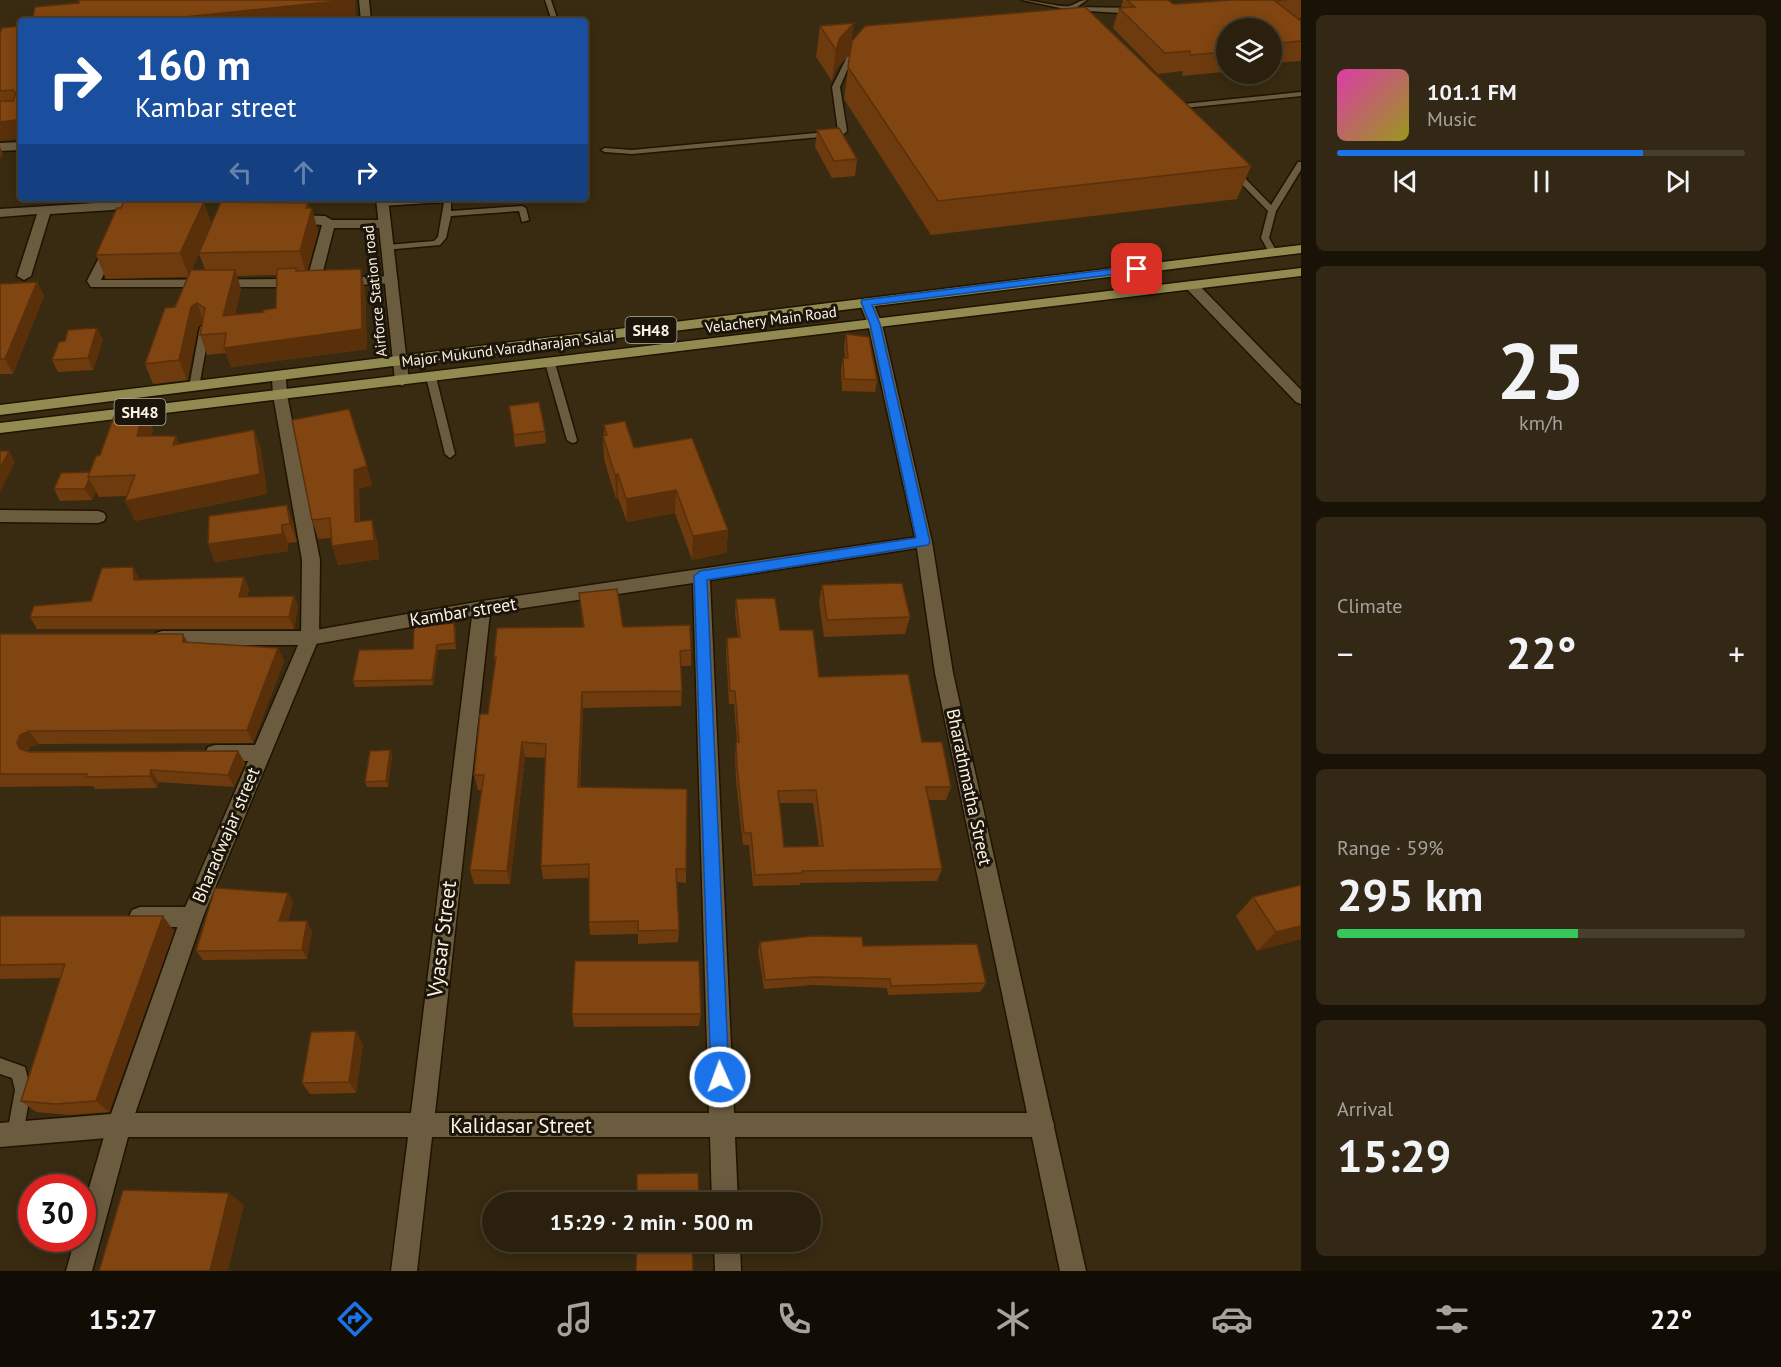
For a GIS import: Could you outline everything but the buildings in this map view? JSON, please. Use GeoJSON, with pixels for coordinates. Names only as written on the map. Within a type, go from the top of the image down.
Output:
{"type":"FeatureCollection","features":[{"type":"Feature","properties":{"kind":"main road","name":"Major Mukund Varadharajan Salai"},"geometry":{"type":"LineString","coordinates":[[0,428],[279,386],[400,363],[866,302],[1301,249]]}},
{"type":"Feature","properties":{"kind":"main road","name":"Velachery Main Road"},"geometry":{"type":"LineString","coordinates":[[279,386],[402,381],[1301,272]]}},
{"type":"Feature","properties":{"kind":"main road","name":"Major Mukund Varadharajan Salai"},"geometry":{"type":"LineString","coordinates":[[0,410],[194,387],[279,386]]}},
{"type":"Feature","properties":{"kind":"street"},"geometry":{"type":"LineString","coordinates":[[364,0],[366,18]]}},
{"type":"Feature","properties":{"kind":"street"},"geometry":{"type":"LineString","coordinates":[[0,147],[18,146]]}},
{"type":"Feature","properties":{"kind":"street"},"geometry":{"type":"LineString","coordinates":[[0,213],[112,206],[138,201]]}},
{"type":"Feature","properties":{"kind":"street","name":"Airforce Station road"},"geometry":{"type":"LineString","coordinates":[[382,201],[402,381]]}},
{"type":"Feature","properties":{"kind":"street"},"geometry":{"type":"LineString","coordinates":[[24,276],[45,210]]}},
{"type":"Feature","properties":{"kind":"street"},"geometry":{"type":"LineString","coordinates":[[280,219],[325,220],[329,224],[384,224]]}},
{"type":"Feature","properties":{"kind":"street"},"geometry":{"type":"LineString","coordinates":[[313,283],[329,224]]}},
{"type":"Feature","properties":{"kind":"street"},"geometry":{"type":"LineString","coordinates":[[117,232],[94,281],[96,284],[197,278],[313,283],[391,280]]}},
{"type":"Feature","properties":{"kind":"street"},"geometry":{"type":"LineString","coordinates":[[1191,285],[1301,399]]}},
{"type":"Feature","properties":{"kind":"street","name":"Bharathmatha Street"},"geometry":{"type":"LineString","coordinates":[[866,302],[875,324],[924,542],[944,673],[1073,1271]]}},
{"type":"Feature","properties":{"kind":"street","name":"Bharadwajar street"},"geometry":{"type":"LineString","coordinates":[[79,1271],[119,1125],[192,917],[310,638],[311,560],[279,386]]}},
{"type":"Feature","properties":{"kind":"street"},"geometry":{"type":"LineString","coordinates":[[0,516],[98,517]]}},
{"type":"Feature","properties":{"kind":"street","name":"Kambar street"},"geometry":{"type":"LineString","coordinates":[[143,638],[310,638],[482,608],[924,542]]}},
{"type":"Feature","properties":{"kind":"street"},"geometry":{"type":"LineString","coordinates":[[700,576],[725,1192]]}},
{"type":"Feature","properties":{"kind":"street","name":"Vyasar Street"},"geometry":{"type":"LineString","coordinates":[[404,1271],[419,1126],[482,608]]}},
{"type":"Feature","properties":{"kind":"street"},"geometry":{"type":"LineString","coordinates":[[201,753],[261,753]]}},
{"type":"Feature","properties":{"kind":"street"},"geometry":{"type":"LineString","coordinates":[[120,917],[192,917]]}},
{"type":"Feature","properties":{"kind":"street","name":"Kalidasar Street"},"geometry":{"type":"LineString","coordinates":[[8,1134],[119,1125],[1042,1125]]}},
{"type":"Feature","properties":{"kind":"street"},"geometry":{"type":"LineString","coordinates":[[727,1252],[728,1271]]}},
{"type":"Feature","properties":{"kind":"lane"},"geometry":{"type":"LineString","coordinates":[[548,0],[554,18]]}},
{"type":"Feature","properties":{"kind":"lane"},"geometry":{"type":"LineString","coordinates":[[1025,0],[1068,9],[1106,12],[1141,10]]}},
{"type":"Feature","properties":{"kind":"lane"},"geometry":{"type":"LineString","coordinates":[[1068,9],[1084,0]]}},
{"type":"Feature","properties":{"kind":"lane"},"geometry":{"type":"LineString","coordinates":[[1068,9],[1084,25]]}},
{"type":"Feature","properties":{"kind":"lane"},"geometry":{"type":"LineString","coordinates":[[605,150],[632,152],[840,133],[843,131],[836,87],[849,58],[858,53],[870,52]]}},
{"type":"Feature","properties":{"kind":"lane"},"geometry":{"type":"LineString","coordinates":[[1176,115],[1167,107],[1301,94]]}},
{"type":"Feature","properties":{"kind":"lane"},"geometry":{"type":"LineString","coordinates":[[1224,163],[1272,211]]}},
{"type":"Feature","properties":{"kind":"lane"},"geometry":{"type":"LineString","coordinates":[[1273,252],[1265,238],[1272,211],[1301,164]]}},
{"type":"Feature","properties":{"kind":"lane"},"geometry":{"type":"LineString","coordinates":[[387,248],[437,243],[442,238],[448,201]]}},
{"type":"Feature","properties":{"kind":"lane"},"geometry":{"type":"LineString","coordinates":[[521,201],[525,220]]}},
{"type":"Feature","properties":{"kind":"lane"},"geometry":{"type":"LineString","coordinates":[[447,214],[522,208]]}},
{"type":"Feature","properties":{"kind":"lane"},"geometry":{"type":"LineString","coordinates":[[194,387],[205,327]]}},
{"type":"Feature","properties":{"kind":"lane"},"geometry":{"type":"LineString","coordinates":[[550,363],[572,440]]}},
{"type":"Feature","properties":{"kind":"lane"},"geometry":{"type":"LineString","coordinates":[[431,377],[450,454]]}},
{"type":"Feature","properties":{"kind":"lane"},"geometry":{"type":"LineString","coordinates":[[0,1066],[19,1073],[23,1090],[8,1134]]}},
{"type":"Feature","properties":{"kind":"route"},"geometry":{"type":"LineString","coordinates":[[720,1077],[700,576],[924,542],[875,324],[866,302],[1137,269]]}}]}
